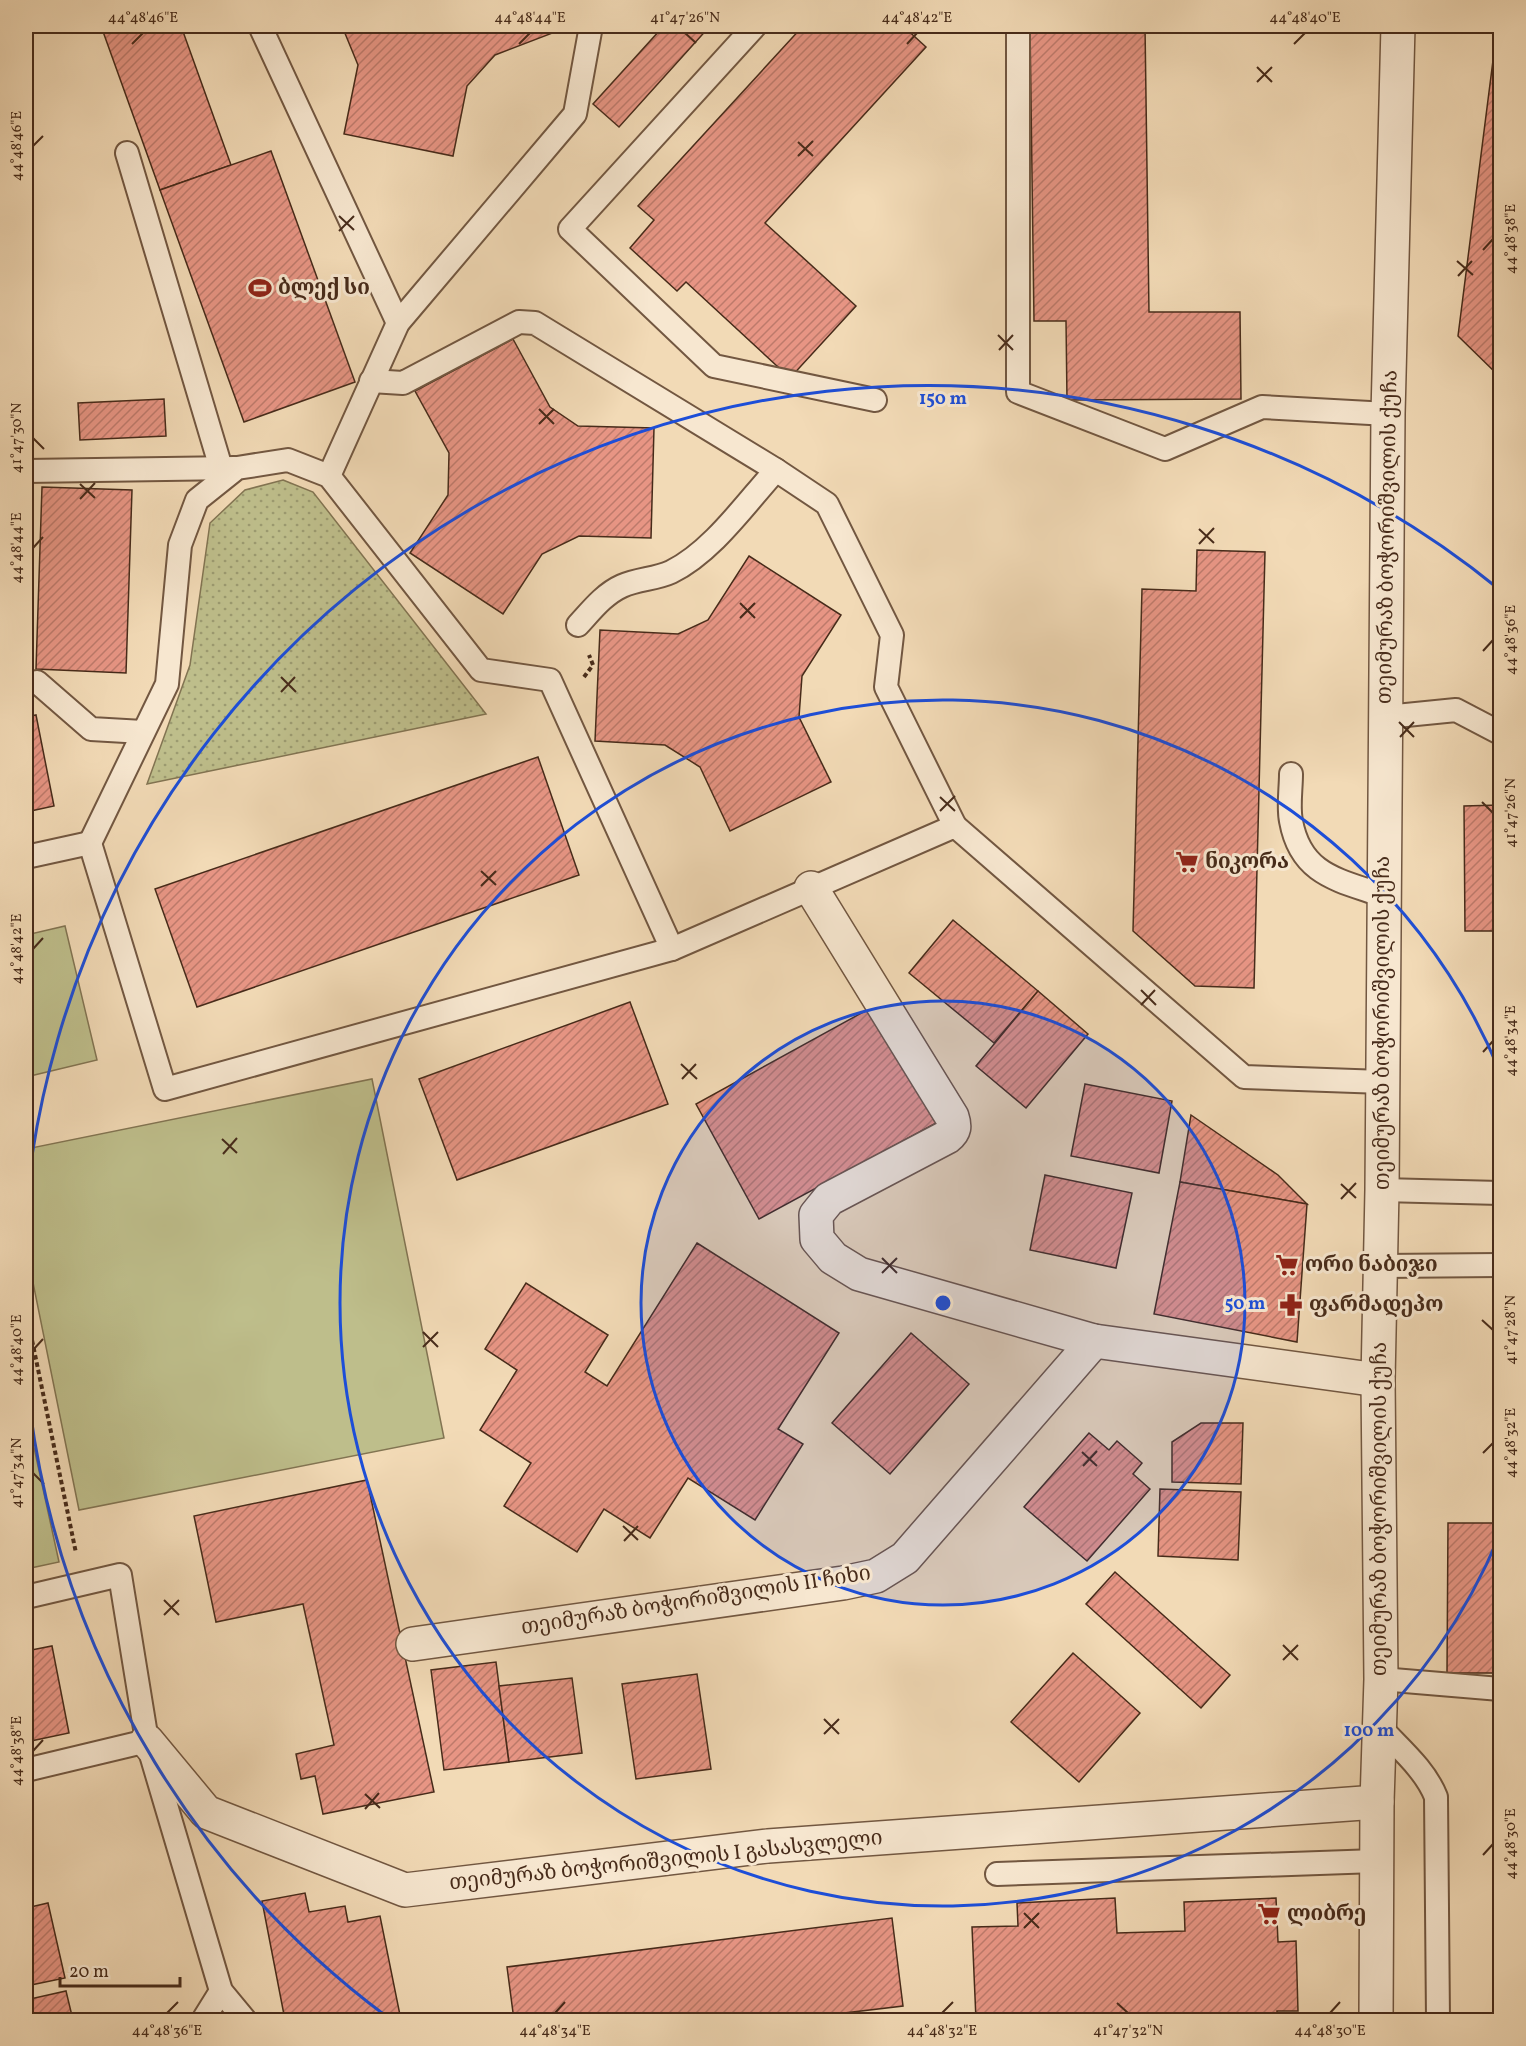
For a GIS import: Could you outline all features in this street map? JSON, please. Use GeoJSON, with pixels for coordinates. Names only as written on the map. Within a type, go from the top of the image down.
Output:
{"type":"FeatureCollection","features":[{"type":"Feature","properties":{"kind":"street","name":"თეიმურაზ ბოჭორიშვილის ქუჩა"},"geometry":{"type":"LineString","coordinates":[[1376,2020],[1376,1861],[1381,1679],[1378,1380],[1382,1190],[1388,414],[1398,26]]}},
{"type":"Feature","properties":{"kind":"street"},"geometry":{"type":"LineString","coordinates":[[811,888],[955,1125],[953,1133],[947,1137],[829,1199],[816,1215],[817,1239],[833,1258],[859,1274],[1094,1341],[1378,1380]]}},
{"type":"Feature","properties":{"kind":"street","name":"თეიმურაზ ბოჭორიშვილის II ჩიხი"},"geometry":{"type":"LineString","coordinates":[[413,1644],[843,1583],[876,1576],[905,1558],[1094,1341]]}},
{"type":"Feature","properties":{"kind":"street","name":"თეიმურაზ ბოჭორიშვილის I გასასვლელი"},"geometry":{"type":"LineString","coordinates":[[147,1741],[206,1812],[405,1890],[768,1846],[1377,1802]]}},
{"type":"Feature","properties":{"kind":"lane"},"geometry":{"type":"LineString","coordinates":[[260,26],[398,323]]}},
{"type":"Feature","properties":{"kind":"lane"},"geometry":{"type":"LineString","coordinates":[[329,476],[398,323],[575,114],[591,26]]}},
{"type":"Feature","properties":{"kind":"lane"},"geometry":{"type":"LineString","coordinates":[[755,26],[570,229],[714,366],[875,400]]}},
{"type":"Feature","properties":{"kind":"lane"},"geometry":{"type":"LineString","coordinates":[[1018,26],[1018,392],[1166,449],[1262,407],[1388,414]]}},
{"type":"Feature","properties":{"kind":"lane"},"geometry":{"type":"LineString","coordinates":[[127,153],[229,468]]}},
{"type":"Feature","properties":{"kind":"lane"},"geometry":{"type":"LineString","coordinates":[[371,381],[403,383],[519,322],[535,323],[776,470],[827,504],[892,635],[886,687],[955,826],[1244,1077],[1383,1082]]}},
{"type":"Feature","properties":{"kind":"lane"},"geometry":{"type":"LineString","coordinates":[[26,471],[229,468],[288,460],[329,476],[481,670],[550,680],[672,949]]}},
{"type":"Feature","properties":{"kind":"lane"},"geometry":{"type":"LineString","coordinates":[[229,468],[197,500],[180,545],[167,684],[90,843],[165,1089],[672,949],[955,826]]}},
{"type":"Feature","properties":{"kind":"lane"},"geometry":{"type":"LineString","coordinates":[[578,625],[597,604],[622,586],[670,572],[696,555],[724,528],[776,470]]}},
{"type":"Feature","properties":{"kind":"lane"},"geometry":{"type":"LineString","coordinates":[[26,684],[37,682],[91,729],[143,732]]}},
{"type":"Feature","properties":{"kind":"lane"},"geometry":{"type":"LineString","coordinates":[[1386,717],[1456,710],[1500,733]]}},
{"type":"Feature","properties":{"kind":"lane"},"geometry":{"type":"LineString","coordinates":[[1291,774],[1291,821],[1301,849],[1311,864],[1329,877],[1384,896]]}},
{"type":"Feature","properties":{"kind":"lane"},"geometry":{"type":"LineString","coordinates":[[26,857],[90,843]]}},
{"type":"Feature","properties":{"kind":"lane"},"geometry":{"type":"LineString","coordinates":[[1382,1190],[1500,1193]]}},
{"type":"Feature","properties":{"kind":"lane"},"geometry":{"type":"LineString","coordinates":[[1381,1266],[1500,1265]]}},
{"type":"Feature","properties":{"kind":"lane"},"geometry":{"type":"LineString","coordinates":[[26,1597],[120,1575],[147,1741],[221,1991],[245,2020]]}},
{"type":"Feature","properties":{"kind":"lane"},"geometry":{"type":"LineString","coordinates":[[1381,1679],[1500,1689]]}},
{"type":"Feature","properties":{"kind":"lane"},"geometry":{"type":"LineString","coordinates":[[1379,1726],[1423,1774],[1432,1786],[1436,1797],[1438,2020]]}},
{"type":"Feature","properties":{"kind":"lane"},"geometry":{"type":"LineString","coordinates":[[26,1770],[147,1741]]}},
{"type":"Feature","properties":{"kind":"lane"},"geometry":{"type":"LineString","coordinates":[[997,1874],[1376,1861]]}},
{"type":"Feature","properties":{"kind":"lane"},"geometry":{"type":"LineString","coordinates":[[203,2020],[221,1991]]}},
{"type":"Feature","properties":{"kind":"path"},"geometry":{"type":"LineString","coordinates":[[26,1311],[82,1584]]}},
{"type":"Feature","properties":{"kind":"green space"},"geometry":{"type":"Polygon","coordinates":[[[283,480],[313,492],[486,714],[147,784],[190,665],[210,523],[245,490],[283,480]]]}},
{"type":"Feature","properties":{"kind":"green space"},"geometry":{"type":"Polygon","coordinates":[[[65,926],[97,1060],[26,1077],[26,935],[65,926]]]}},
{"type":"Feature","properties":{"kind":"green space"},"geometry":{"type":"Polygon","coordinates":[[[372,1079],[444,1438],[79,1510],[26,1248],[26,1149],[372,1079]]]}},
{"type":"Feature","properties":{"kind":"green space"},"geometry":{"type":"Polygon","coordinates":[[[31,1434],[59,1562],[26,1569],[26,1435],[31,1434]]]}},
{"type":"Feature","properties":{"kind":"building"},"geometry":{"type":"Polygon","coordinates":[[[101,26],[181,26],[231,165],[160,190],[101,26]]]}},
{"type":"Feature","properties":{"kind":"building"},"geometry":{"type":"Polygon","coordinates":[[[342,26],[561,26],[563,29],[495,55],[467,86],[453,156],[344,134],[358,65],[342,26]]]}},
{"type":"Feature","properties":{"kind":"building"},"geometry":{"type":"Polygon","coordinates":[[[655,26],[710,26],[619,127],[593,104],[660,30],[655,26]]]}},
{"type":"Feature","properties":{"kind":"building"},"geometry":{"type":"Polygon","coordinates":[[[803,26],[903,26],[926,47],[765,223],[856,306],[790,378],[686,282],[677,291],[630,248],[654,220],[638,206],[803,26]]]}},
{"type":"Feature","properties":{"kind":"building"},"geometry":{"type":"Polygon","coordinates":[[[1030,26],[1145,26],[1149,312],[1240,312],[1241,399],[1067,400],[1066,321],[1034,321],[1030,26]]]}},
{"type":"Feature","properties":{"kind":"building"},"geometry":{"type":"Polygon","coordinates":[[[1497,29],[1500,30],[1500,377],[1458,336],[1497,29]]]}},
{"type":"Feature","properties":{"kind":"building"},"geometry":{"type":"Polygon","coordinates":[[[271,151],[355,382],[244,422],[160,190],[271,151]]]}},
{"type":"Feature","properties":{"kind":"building"},"geometry":{"type":"Polygon","coordinates":[[[513,339],[550,407],[578,426],[654,428],[651,538],[579,536],[542,554],[503,614],[410,553],[448,495],[449,453],[415,391],[513,339]]]}},
{"type":"Feature","properties":{"kind":"building"},"geometry":{"type":"Polygon","coordinates":[[[164,399],[166,436],[80,440],[78,403],[164,399]]]}},
{"type":"Feature","properties":{"kind":"building"},"geometry":{"type":"Polygon","coordinates":[[[42,487],[132,490],[126,673],[36,669],[42,487]]]}},
{"type":"Feature","properties":{"kind":"building"},"geometry":{"type":"Polygon","coordinates":[[[1197,550],[1265,552],[1254,988],[1195,986],[1133,931],[1142,589],[1196,591],[1197,550]]]}},
{"type":"Feature","properties":{"kind":"building"},"geometry":{"type":"Polygon","coordinates":[[[749,556],[841,615],[802,676],[799,717],[831,782],[730,831],[700,767],[665,745],[595,741],[600,630],[678,634],[708,620],[749,556]]]}},
{"type":"Feature","properties":{"kind":"building"},"geometry":{"type":"Polygon","coordinates":[[[36,715],[54,806],[26,812],[26,717],[36,715]]]}},
{"type":"Feature","properties":{"kind":"building"},"geometry":{"type":"Polygon","coordinates":[[[538,757],[579,875],[197,1007],[155,889],[538,757]]]}},
{"type":"Feature","properties":{"kind":"building"},"geometry":{"type":"Polygon","coordinates":[[[1500,805],[1500,931],[1465,931],[1464,806],[1500,805]]]}},
{"type":"Feature","properties":{"kind":"building"},"geometry":{"type":"Polygon","coordinates":[[[953,920],[1038,991],[994,1043],[909,973],[953,920]]]}},
{"type":"Feature","properties":{"kind":"building"},"geometry":{"type":"Polygon","coordinates":[[[1038,991],[1088,1034],[1026,1108],[976,1066],[1038,991]]]}},
{"type":"Feature","properties":{"kind":"building"},"geometry":{"type":"Polygon","coordinates":[[[630,1002],[668,1104],[457,1180],[419,1079],[630,1002]]]}},
{"type":"Feature","properties":{"kind":"building"},"geometry":{"type":"Polygon","coordinates":[[[876,1005],[940,1121],[759,1219],[696,1104],[876,1005]]]}},
{"type":"Feature","properties":{"kind":"building"},"geometry":{"type":"Polygon","coordinates":[[[1085,1084],[1172,1101],[1159,1173],[1071,1156],[1085,1084]]]}},
{"type":"Feature","properties":{"kind":"building"},"geometry":{"type":"Polygon","coordinates":[[[1191,1115],[1278,1175],[1307,1204],[1180,1182],[1191,1115]]]}},
{"type":"Feature","properties":{"kind":"building"},"geometry":{"type":"Polygon","coordinates":[[[1045,1175],[1132,1193],[1116,1268],[1030,1250],[1045,1175]]]}},
{"type":"Feature","properties":{"kind":"building"},"geometry":{"type":"Polygon","coordinates":[[[1180,1182],[1307,1204],[1297,1342],[1154,1314],[1180,1182]]]}},
{"type":"Feature","properties":{"kind":"building"},"geometry":{"type":"Polygon","coordinates":[[[697,1243],[839,1333],[778,1429],[803,1444],[755,1520],[688,1478],[650,1538],[604,1509],[577,1552],[504,1506],[531,1463],[480,1430],[517,1370],[485,1349],[526,1283],[608,1335],[585,1372],[607,1386],[697,1243]]]}},
{"type":"Feature","properties":{"kind":"building"},"geometry":{"type":"Polygon","coordinates":[[[911,1333],[969,1384],[890,1474],[832,1423],[911,1333]]]}},
{"type":"Feature","properties":{"kind":"building"},"geometry":{"type":"Polygon","coordinates":[[[1497,1355],[1500,1355],[1500,1426],[1495,1425],[1497,1355]]]}},
{"type":"Feature","properties":{"kind":"building"},"geometry":{"type":"Polygon","coordinates":[[[1201,1423],[1243,1423],[1241,1484],[1172,1482],[1172,1442],[1201,1423]]]}},
{"type":"Feature","properties":{"kind":"building"},"geometry":{"type":"Polygon","coordinates":[[[1089,1433],[1109,1450],[1117,1441],[1142,1463],[1133,1474],[1150,1489],[1087,1561],[1024,1507],[1089,1433]]]}},
{"type":"Feature","properties":{"kind":"building"},"geometry":{"type":"Polygon","coordinates":[[[367,1480],[434,1792],[323,1814],[315,1776],[301,1779],[296,1754],[334,1745],[303,1604],[216,1622],[194,1516],[367,1480]]]}},
{"type":"Feature","properties":{"kind":"building"},"geometry":{"type":"Polygon","coordinates":[[[1160,1489],[1241,1492],[1238,1560],[1158,1556],[1160,1489]]]}},
{"type":"Feature","properties":{"kind":"building"},"geometry":{"type":"Polygon","coordinates":[[[1448,1523],[1500,1523],[1500,1673],[1447,1673],[1448,1523]]]}},
{"type":"Feature","properties":{"kind":"building"},"geometry":{"type":"Polygon","coordinates":[[[1115,1572],[1230,1675],[1201,1708],[1086,1604],[1115,1572]]]}},
{"type":"Feature","properties":{"kind":"building"},"geometry":{"type":"Polygon","coordinates":[[[52,1646],[69,1733],[26,1742],[26,1651],[52,1646]]]}},
{"type":"Feature","properties":{"kind":"building"},"geometry":{"type":"Polygon","coordinates":[[[1073,1653],[1140,1713],[1079,1782],[1011,1722],[1073,1653]]]}},
{"type":"Feature","properties":{"kind":"building"},"geometry":{"type":"Polygon","coordinates":[[[496,1662],[509,1762],[444,1770],[431,1670],[496,1662]]]}},
{"type":"Feature","properties":{"kind":"building"},"geometry":{"type":"Polygon","coordinates":[[[697,1674],[711,1769],[636,1779],[622,1684],[697,1674]]]}},
{"type":"Feature","properties":{"kind":"building"},"geometry":{"type":"Polygon","coordinates":[[[572,1678],[582,1753],[509,1762],[499,1686],[572,1678]]]}},
{"type":"Feature","properties":{"kind":"building"},"geometry":{"type":"Polygon","coordinates":[[[305,1893],[309,1912],[345,1906],[348,1922],[380,1916],[401,2020],[285,2020],[262,1901],[305,1893]]]}},
{"type":"Feature","properties":{"kind":"building"},"geometry":{"type":"Polygon","coordinates":[[[1115,1898],[1117,1933],[1185,1931],[1184,1902],[1276,1898],[1278,1942],[1296,1941],[1298,2011],[1277,2011],[1277,2020],[976,2020],[972,1927],[1018,1926],[1017,1903],[1115,1898]]]}},
{"type":"Feature","properties":{"kind":"building"},"geometry":{"type":"Polygon","coordinates":[[[48,1903],[65,1978],[26,1986],[26,1908],[48,1903]]]}},
{"type":"Feature","properties":{"kind":"building"},"geometry":{"type":"Polygon","coordinates":[[[892,1918],[903,2006],[785,2020],[514,2020],[507,1967],[892,1918]]]}},
{"type":"Feature","properties":{"kind":"building"},"geometry":{"type":"Polygon","coordinates":[[[66,1991],[73,2020],[35,2020],[30,1999],[66,1991]]]}},
{"type":"Feature","properties":{"kind":"place","name":"ბლექ სი"},"geometry":{"type":"Point","coordinates":[260,288]}},
{"type":"Feature","properties":{"kind":"place","name":"ნიკორა"},"geometry":{"type":"Point","coordinates":[1187,862]}},
{"type":"Feature","properties":{"kind":"place","name":"ორი ნაბიჯი"},"geometry":{"type":"Point","coordinates":[1287,1265]}},
{"type":"Feature","properties":{"kind":"place","name":"ფარმადეპო"},"geometry":{"type":"Point","coordinates":[1291,1305]}},
{"type":"Feature","properties":{"kind":"place","name":"ლიბრე"},"geometry":{"type":"Point","coordinates":[1269,1914]}}]}
